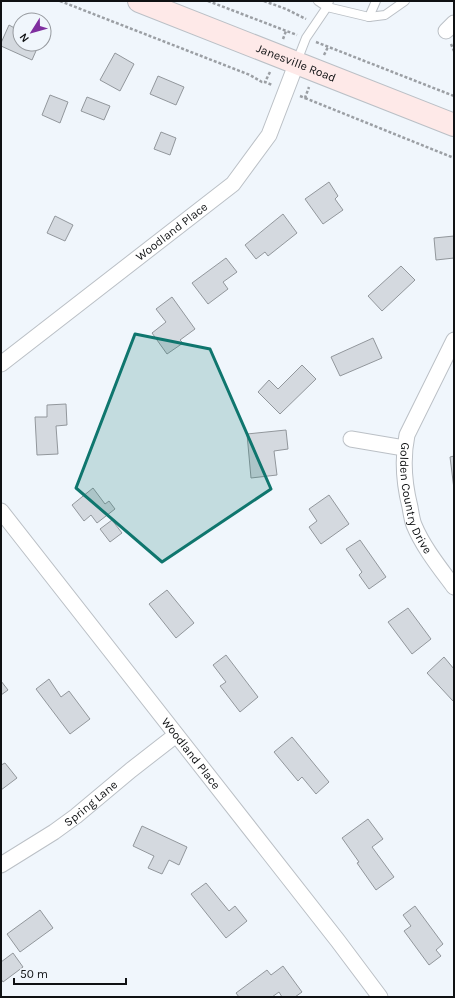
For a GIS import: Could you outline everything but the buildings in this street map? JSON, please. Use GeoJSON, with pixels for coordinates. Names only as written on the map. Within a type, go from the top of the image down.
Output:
{"type":"FeatureCollection","features":[{"type":"Feature","properties":{"kind":"main road","name":"Janesville Road"},"geometry":{"type":"LineString","coordinates":[[139,1],[454,125]]}},
{"type":"Feature","properties":{"kind":"street","name":"Woodland Place"},"geometry":{"type":"LineString","coordinates":[[1,364],[233,184],[269,135],[297,62]]}},
{"type":"Feature","properties":{"kind":"street","name":"Golden Country Drive"},"geometry":{"type":"LineString","coordinates":[[454,340],[407,435],[404,448],[405,489],[414,524],[424,544],[454,587]]}},
{"type":"Feature","properties":{"kind":"street"},"geometry":{"type":"LineString","coordinates":[[352,439],[404,448]]}},
{"type":"Feature","properties":{"kind":"street","name":"Woodland Place"},"geometry":{"type":"LineString","coordinates":[[1,511],[338,941],[380,997]]}},
{"type":"Feature","properties":{"kind":"street","name":"Spring Lane"},"geometry":{"type":"LineString","coordinates":[[1,865],[54,832],[76,816],[176,735]]}},
{"type":"Feature","properties":{"kind":"lane"},"geometry":{"type":"LineString","coordinates":[[318,1],[369,17],[385,15],[405,1]]}},
{"type":"Feature","properties":{"kind":"lane"},"geometry":{"type":"LineString","coordinates":[[369,17],[376,1]]}},
{"type":"Feature","properties":{"kind":"lane"},"geometry":{"type":"LineString","coordinates":[[297,62],[306,38],[328,4]]}},
{"type":"Feature","properties":{"kind":"path"},"geometry":{"type":"LineString","coordinates":[[60,1],[250,74],[262,82],[265,82]]}},
{"type":"Feature","properties":{"kind":"path"},"geometry":{"type":"LineString","coordinates":[[264,1],[286,9],[315,24]]}},
{"type":"Feature","properties":{"kind":"path"},"geometry":{"type":"LineString","coordinates":[[409,78],[454,95]]}},
{"type":"Feature","properties":{"kind":"path"},"geometry":{"type":"LineString","coordinates":[[305,98],[454,158]]}},
{"type":"Feature","properties":{"kind":"highlighted area"},"geometry":{"type":"Polygon","coordinates":[[[135,334],[210,349],[271,489],[162,562],[76,488],[135,334]]]}}]}
